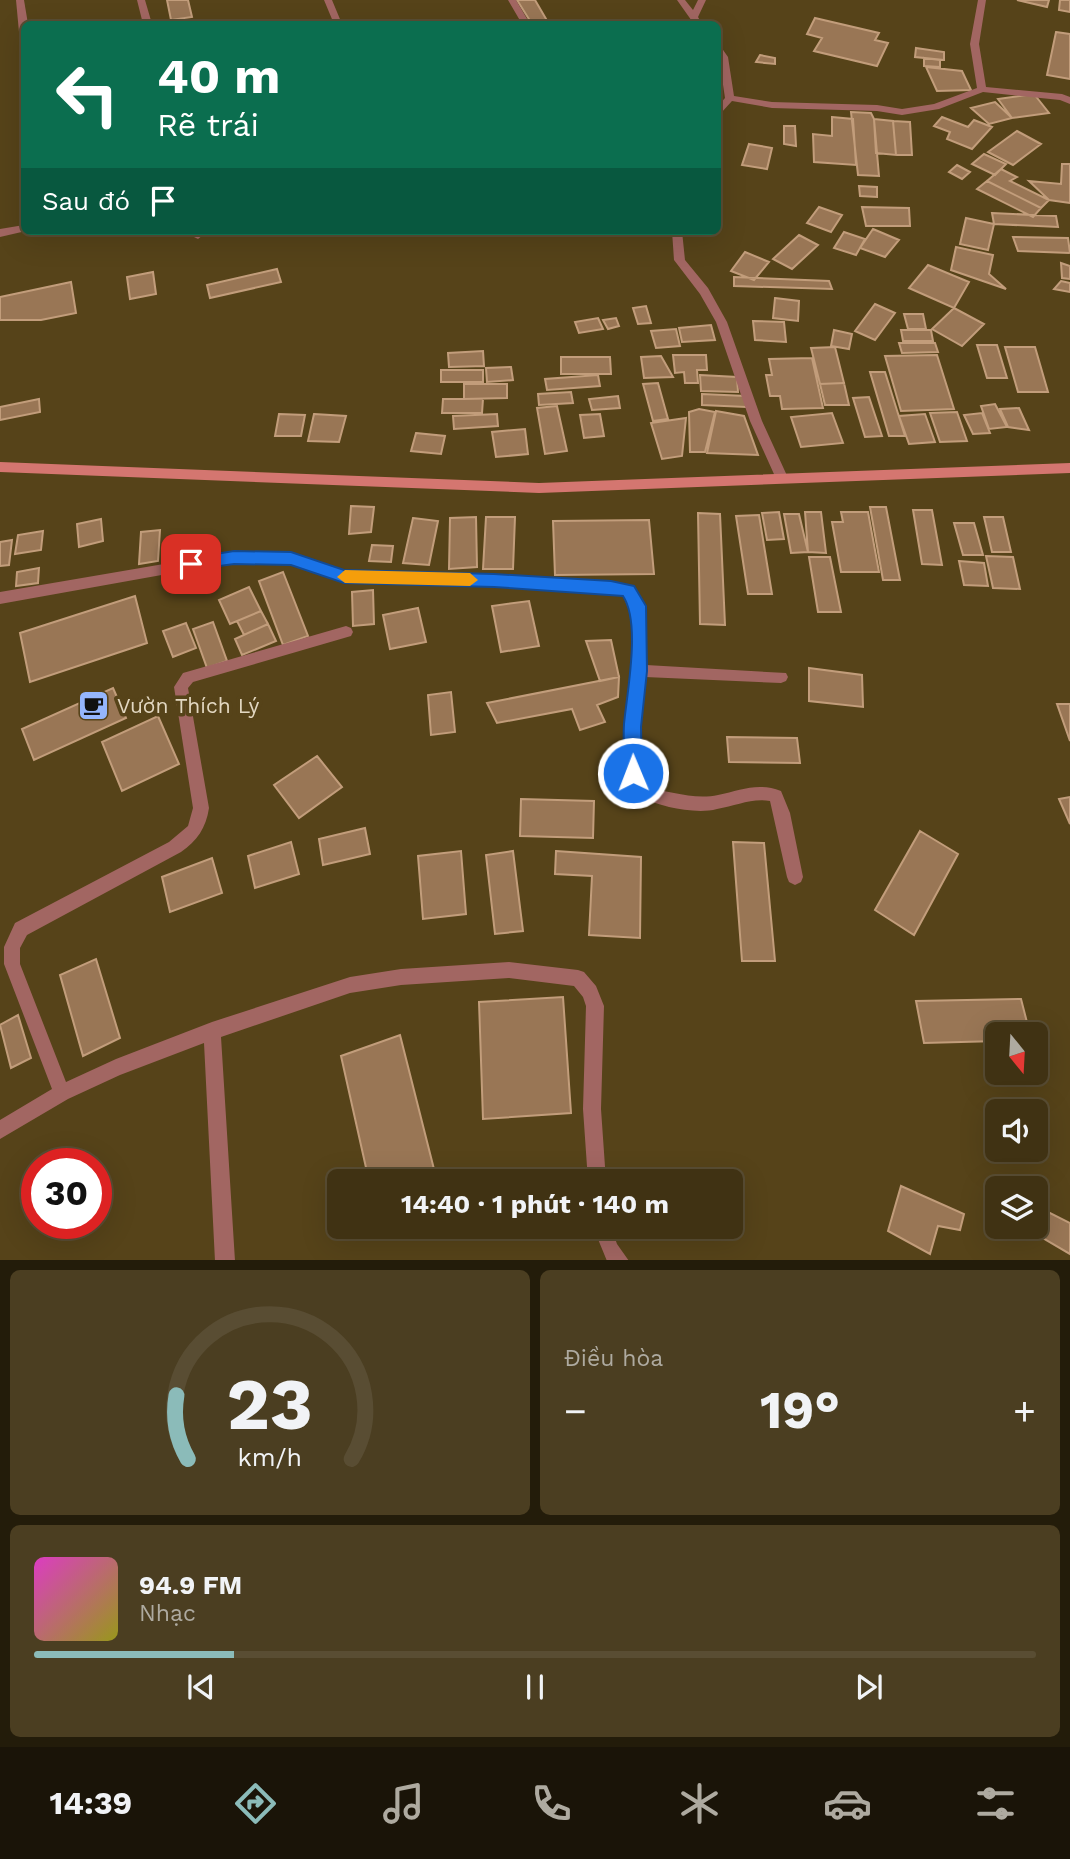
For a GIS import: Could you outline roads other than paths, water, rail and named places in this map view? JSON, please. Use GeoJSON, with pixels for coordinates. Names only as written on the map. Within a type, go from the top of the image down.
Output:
{"type":"FeatureCollection","features":[{"type":"Feature","properties":{"kind":"street"},"geometry":{"type":"LineString","coordinates":[[20,0],[23,21]]}},
{"type":"Feature","properties":{"kind":"street"},"geometry":{"type":"LineString","coordinates":[[141,0],[147,21]]}},
{"type":"Feature","properties":{"kind":"street"},"geometry":{"type":"LineString","coordinates":[[328,0],[337,21]]}},
{"type":"Feature","properties":{"kind":"street"},"geometry":{"type":"LineString","coordinates":[[512,0],[524,21]]}},
{"type":"Feature","properties":{"kind":"street"},"geometry":{"type":"LineString","coordinates":[[681,0],[696,21]]}},
{"type":"Feature","properties":{"kind":"street"},"geometry":{"type":"LineString","coordinates":[[696,21],[702,0]]}},
{"type":"Feature","properties":{"kind":"street"},"geometry":{"type":"LineString","coordinates":[[982,0],[974,31],[973,51],[982,89]]}},
{"type":"Feature","properties":{"kind":"street"},"geometry":{"type":"LineString","coordinates":[[721,54],[722,75],[730,98]]}},
{"type":"Feature","properties":{"kind":"street"},"geometry":{"type":"LineString","coordinates":[[730,98],[772,105],[877,108],[902,112],[936,107],[982,89],[1070,100]]}},
{"type":"Feature","properties":{"kind":"street"},"geometry":{"type":"LineString","coordinates":[[721,108],[730,98]]}},
{"type":"Feature","properties":{"kind":"street"},"geometry":{"type":"LineString","coordinates":[[0,233],[21,229]]}},
{"type":"Feature","properties":{"kind":"street"},"geometry":{"type":"LineString","coordinates":[[677,235],[679,264],[704,291],[721,320],[755,420],[783,480]]}},
{"type":"Feature","properties":{"kind":"street"},"geometry":{"type":"LineString","coordinates":[[0,467],[538,488],[1070,468]]}},
{"type":"Feature","properties":{"kind":"street"},"geometry":{"type":"LineString","coordinates":[[0,598],[234,558],[291,558],[344,577],[494,580],[611,587],[628,591],[638,606],[639,671],[632,727],[633,773],[639,788],[653,797],[711,804],[747,794],[766,792],[776,796],[796,877]]}},
{"type":"Feature","properties":{"kind":"street"},"geometry":{"type":"LineString","coordinates":[[62,1093],[12,964],[12,947],[21,929],[175,847],[200,825],[201,808],[181,687],[188,677],[346,632]]}},
{"type":"Feature","properties":{"kind":"street"},"geometry":{"type":"LineString","coordinates":[[639,671],[781,677]]}},
{"type":"Feature","properties":{"kind":"street"},"geometry":{"type":"LineString","coordinates":[[0,1130],[62,1093],[116,1068],[212,1031],[350,985],[401,977],[509,970],[578,978],[590,992],[595,1006],[592,1109],[596,1169]]}},
{"type":"Feature","properties":{"kind":"street"},"geometry":{"type":"LineString","coordinates":[[212,1031],[225,1260]]}},
{"type":"Feature","properties":{"kind":"street"},"geometry":{"type":"LineString","coordinates":[[606,1239],[610,1250],[619,1260]]}},
{"type":"Feature","properties":{"kind":"place","name":"Vườn Thích Lý"},"geometry":{"type":"Point","coordinates":[94,705]}}]}
